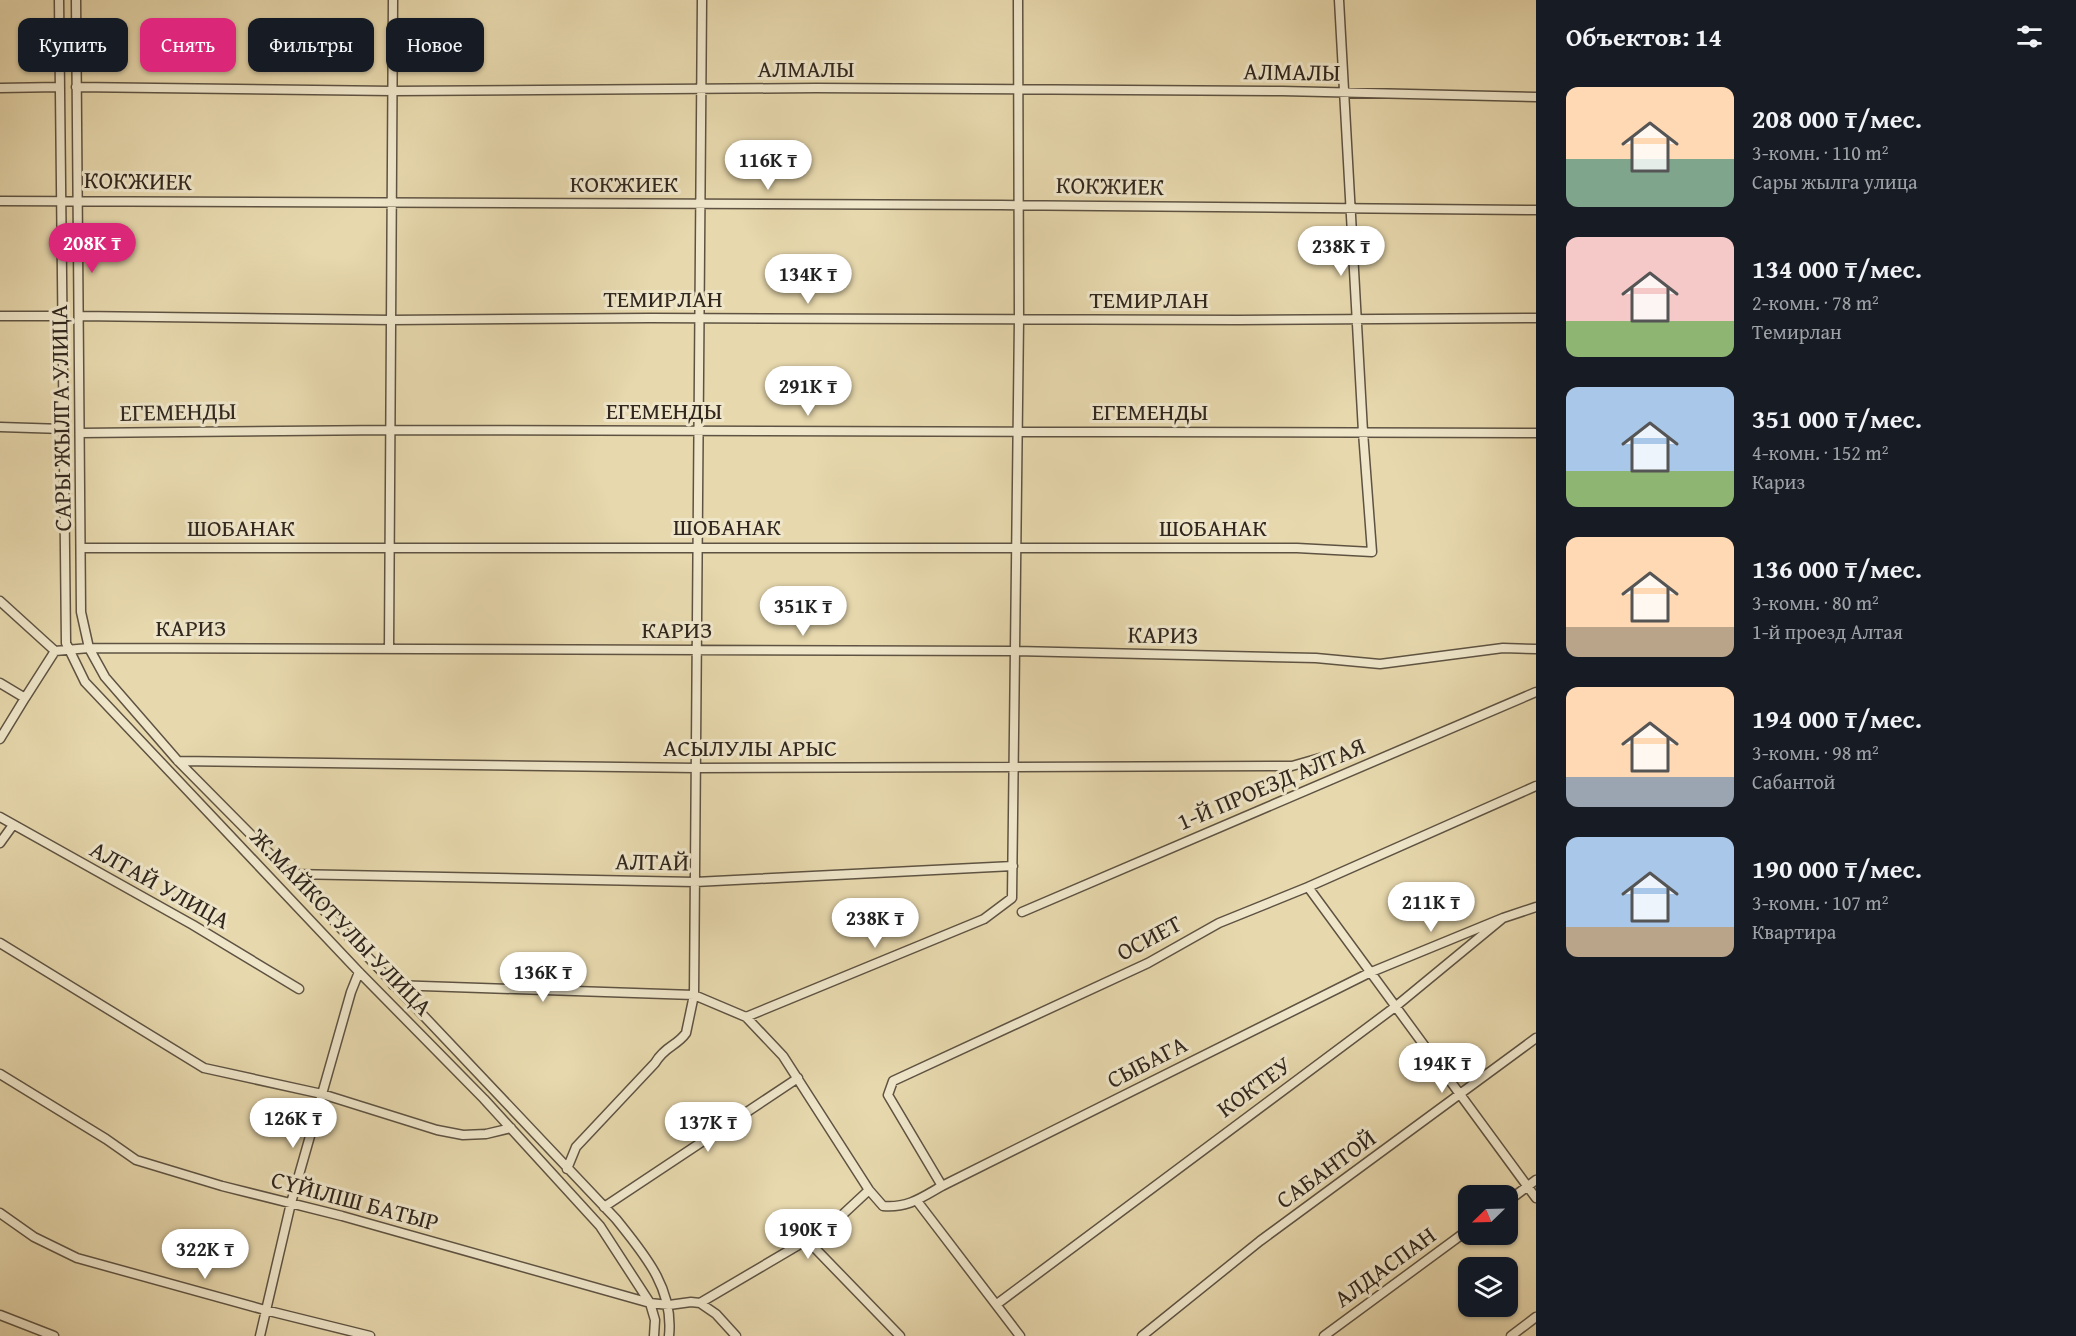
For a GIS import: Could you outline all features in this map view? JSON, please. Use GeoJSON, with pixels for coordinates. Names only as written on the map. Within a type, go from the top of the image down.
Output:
{"type":"FeatureCollection","features":[{"type":"Feature","properties":{"kind":"street","name":"САРЫ ЖЫЛГА УЛИЦА"},"geometry":{"type":"LineString","coordinates":[[60,0],[64,546]]}},
{"type":"Feature","properties":{"kind":"street","name":"САРЫ ЖЫЛГА УЛИЦА"},"geometry":{"type":"LineString","coordinates":[[76,0],[82,548]]}},
{"type":"Feature","properties":{"kind":"street"},"geometry":{"type":"LineString","coordinates":[[389,649],[393,0]]}},
{"type":"Feature","properties":{"kind":"street"},"geometry":{"type":"LineString","coordinates":[[567,1169],[576,1147],[655,1062],[661,1052],[686,1033],[694,995],[702,0]]}},
{"type":"Feature","properties":{"kind":"street"},"geometry":{"type":"LineString","coordinates":[[746,1017],[984,919],[1012,898],[1019,319],[1018,0]]}},
{"type":"Feature","properties":{"kind":"street"},"geometry":{"type":"LineString","coordinates":[[1339,0],[1363,432]]}},
{"type":"Feature","properties":{"kind":"street"},"geometry":{"type":"LineString","coordinates":[[0,88],[59,87]]}},
{"type":"Feature","properties":{"kind":"street","name":"АЛМАЛЫ"},"geometry":{"type":"LineString","coordinates":[[76,87],[393,91],[701,88],[1018,90],[1536,97]]}},
{"type":"Feature","properties":{"kind":"street","name":"КОКЖИЕК"},"geometry":{"type":"LineString","coordinates":[[0,201],[1019,205],[1536,210]]}},
{"type":"Feature","properties":{"kind":"street"},"geometry":{"type":"LineString","coordinates":[[0,316],[61,316]]}},
{"type":"Feature","properties":{"kind":"street","name":"ТЕМИРЛАН"},"geometry":{"type":"LineString","coordinates":[[79,316],[391,320],[1536,318]]}},
{"type":"Feature","properties":{"kind":"street"},"geometry":{"type":"LineString","coordinates":[[0,427],[63,429]]}},
{"type":"Feature","properties":{"kind":"street","name":"ЕГЕМЕНДЫ"},"geometry":{"type":"LineString","coordinates":[[80,433],[389,430],[1536,433]]}},
{"type":"Feature","properties":{"kind":"street","name":"ШОБАНАК"},"geometry":{"type":"LineString","coordinates":[[82,548],[1016,547],[1297,548],[1372,552],[1363,432]]}},
{"type":"Feature","properties":{"kind":"street","name":"Ж.МАЙКОТУЛЫ УЛИЦА"},"geometry":{"type":"LineString","coordinates":[[64,546],[66,643],[85,682],[359,972],[511,1128],[600,1226],[650,1303]]}},
{"type":"Feature","properties":{"kind":"street","name":"Ж.МАЙКОТУЛЫ УЛИЦА"},"geometry":{"type":"LineString","coordinates":[[82,548],[81,612],[89,648],[105,677],[178,761],[290,874],[604,1207],[646,1257],[659,1278],[669,1305]]}},
{"type":"Feature","properties":{"kind":"street"},"geometry":{"type":"LineString","coordinates":[[0,601],[55,651],[0,739]]}},
{"type":"Feature","properties":{"kind":"street","name":"КАРИЗ"},"geometry":{"type":"LineString","coordinates":[[55,651],[68,648],[1014,651],[1316,658],[1380,664],[1503,648],[1536,649]]}},
{"type":"Feature","properties":{"kind":"street"},"geometry":{"type":"LineString","coordinates":[[0,683],[26,698]]}},
{"type":"Feature","properties":{"kind":"street","name":"1-Й ПРОЕЗД АЛТАЯ"},"geometry":{"type":"LineString","coordinates":[[1022,912],[1536,692]]}},
{"type":"Feature","properties":{"kind":"street","name":"АСЫЛУЛЫ АРЫС"},"geometry":{"type":"LineString","coordinates":[[178,761],[696,768],[1292,766],[1320,758]]}},
{"type":"Feature","properties":{"kind":"street","name":"ОСИЕТ"},"geometry":{"type":"LineString","coordinates":[[942,1186],[888,1095],[893,1081],[1148,963],[1219,923],[1308,887],[1536,786]]}},
{"type":"Feature","properties":{"kind":"street","name":"АЛТАЙ УЛИЦА"},"geometry":{"type":"LineString","coordinates":[[0,817],[193,925],[299,989]]}},
{"type":"Feature","properties":{"kind":"street"},"geometry":{"type":"LineString","coordinates":[[0,843],[13,825]]}},
{"type":"Feature","properties":{"kind":"street","name":"АЛТАЙ"},"geometry":{"type":"LineString","coordinates":[[290,874],[695,882],[1013,866]]}},
{"type":"Feature","properties":{"kind":"street"},"geometry":{"type":"LineString","coordinates":[[1308,887],[1536,1198]]}},
{"type":"Feature","properties":{"kind":"street","name":"КОКТЕУ"},"geometry":{"type":"LineString","coordinates":[[997,1304],[1395,1007],[1503,918],[1536,907]]}},
{"type":"Feature","properties":{"kind":"street","name":"СЫБАГА"},"geometry":{"type":"LineString","coordinates":[[917,1201],[942,1186],[1369,973],[1503,918]]}},
{"type":"Feature","properties":{"kind":"street"},"geometry":{"type":"LineString","coordinates":[[0,943],[204,1068],[322,1094],[437,1130],[463,1135],[486,1134],[511,1128]]}},
{"type":"Feature","properties":{"kind":"street"},"geometry":{"type":"LineString","coordinates":[[260,1336],[291,1203],[351,992],[359,972]]}},
{"type":"Feature","properties":{"kind":"street"},"geometry":{"type":"LineString","coordinates":[[393,985],[694,995],[746,1017],[783,1056],[869,1190],[883,1206],[898,1207],[917,1201],[1020,1336]]}},
{"type":"Feature","properties":{"kind":"street"},"geometry":{"type":"LineString","coordinates":[[431,1044],[441,1035]]}},
{"type":"Feature","properties":{"kind":"street","name":"САБАНТОЙ"},"geometry":{"type":"LineString","coordinates":[[1142,1336],[1260,1241],[1536,1038]]}},
{"type":"Feature","properties":{"kind":"street","name":"СҮЙІЛІШ БАТЫР"},"geometry":{"type":"LineString","coordinates":[[0,1074],[136,1160],[222,1186],[650,1303],[669,1305],[700,1303]]}},
{"type":"Feature","properties":{"kind":"street"},"geometry":{"type":"LineString","coordinates":[[604,1207],[798,1078]]}},
{"type":"Feature","properties":{"kind":"street"},"geometry":{"type":"LineString","coordinates":[[1518,1194],[1536,1179]]}},
{"type":"Feature","properties":{"kind":"street"},"geometry":{"type":"LineString","coordinates":[[736,1336],[716,1314],[700,1303],[807,1240],[840,1217],[869,1190]]}},
{"type":"Feature","properties":{"kind":"street"},"geometry":{"type":"LineString","coordinates":[[0,1213],[34,1237],[77,1258],[265,1310],[370,1336]]}},
{"type":"Feature","properties":{"kind":"street","name":"АЛДАСПАН"},"geometry":{"type":"LineString","coordinates":[[1324,1336],[1458,1237]]}},
{"type":"Feature","properties":{"kind":"street"},"geometry":{"type":"LineString","coordinates":[[807,1240],[900,1336]]}},
{"type":"Feature","properties":{"kind":"street"},"geometry":{"type":"LineString","coordinates":[[650,1303],[655,1320],[654,1336]]}},
{"type":"Feature","properties":{"kind":"street"},"geometry":{"type":"LineString","coordinates":[[669,1305],[669,1336]]}},
{"type":"Feature","properties":{"kind":"street"},"geometry":{"type":"LineString","coordinates":[[0,1315],[54,1336]]}},
{"type":"Feature","properties":{"kind":"street"},"geometry":{"type":"LineString","coordinates":[[1511,1336],[1536,1317]]}}]}
